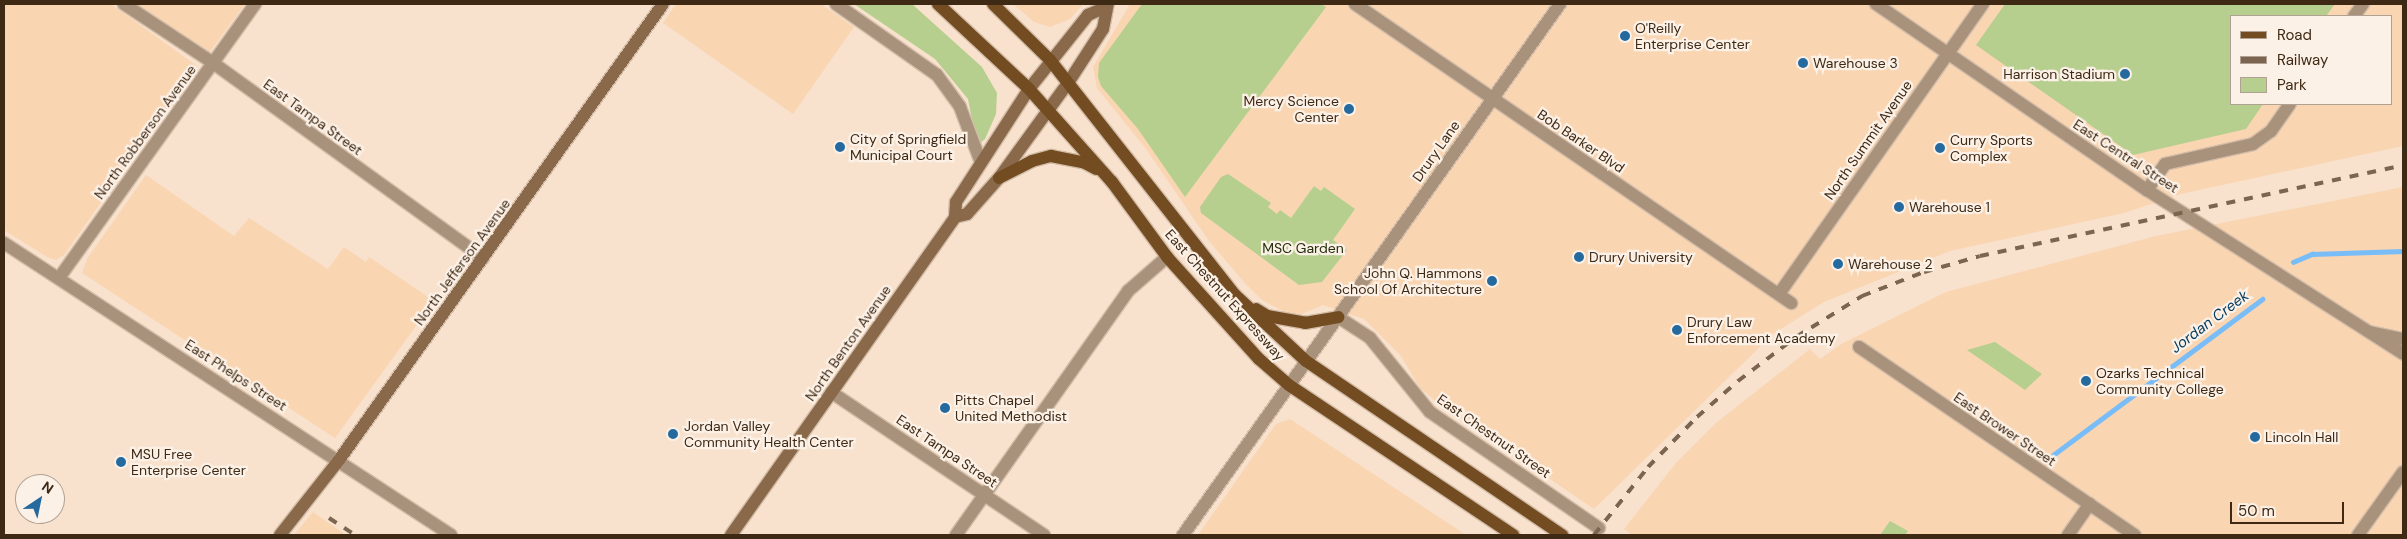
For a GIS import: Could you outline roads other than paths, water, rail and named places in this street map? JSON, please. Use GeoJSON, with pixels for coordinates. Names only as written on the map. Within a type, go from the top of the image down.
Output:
{"type":"FeatureCollection","features":[{"type":"Feature","properties":{"kind":"main road","name":"North Jefferson Avenue"},"geometry":{"type":"LineString","coordinates":[[280,535],[339,460],[663,4]]}},
{"type":"Feature","properties":{"kind":"main road","name":"East Chestnut Expressway"},"geometry":{"type":"LineString","coordinates":[[938,4],[1029,89],[1048,110],[1104,174],[1167,257],[1259,359],[1289,385],[1513,535]]}},
{"type":"Feature","properties":{"kind":"main road","name":"East Chestnut Expressway"},"geometry":{"type":"LineString","coordinates":[[993,4],[1050,60],[1235,295],[1306,361],[1558,533]]}},
{"type":"Feature","properties":{"kind":"main road","name":"North Benton Avenue"},"geometry":{"type":"LineString","coordinates":[[731,535],[955,218],[956,202],[980,160],[1029,89],[1088,14],[1107,5]]}},
{"type":"Feature","properties":{"kind":"main road","name":"North Benton Avenue"},"geometry":{"type":"LineString","coordinates":[[955,218],[967,214],[999,178],[1068,83],[1103,29],[1107,5]]}},
{"type":"Feature","properties":{"kind":"main road"},"geometry":{"type":"LineString","coordinates":[[999,178],[1032,161],[1051,156],[1082,162],[1104,174]]}},
{"type":"Feature","properties":{"kind":"main road"},"geometry":{"type":"LineString","coordinates":[[1235,295],[1268,316],[1305,323],[1338,317]]}},
{"type":"Feature","properties":{"kind":"street","name":"East Tampa Street"},"geometry":{"type":"LineString","coordinates":[[124,4],[213,64],[483,258]]}},
{"type":"Feature","properties":{"kind":"street","name":"North Robberson Avenue"},"geometry":{"type":"LineString","coordinates":[[59,278],[255,4]]}},
{"type":"Feature","properties":{"kind":"street"},"geometry":{"type":"LineString","coordinates":[[836,4],[927,67],[953,95],[966,119],[980,160]]}},
{"type":"Feature","properties":{"kind":"street","name":"Bob Barker Blvd"},"geometry":{"type":"LineString","coordinates":[[1355,4],[1791,303]]}},
{"type":"Feature","properties":{"kind":"street","name":"Drury Lane"},"geometry":{"type":"LineString","coordinates":[[1183,535],[1560,4]]}},
{"type":"Feature","properties":{"kind":"street","name":"East Central Street"},"geometry":{"type":"LineString","coordinates":[[1876,4],[2147,190],[2362,330],[2403,354]]}},
{"type":"Feature","properties":{"kind":"street","name":"North Summit Avenue"},"geometry":{"type":"LineString","coordinates":[[1779,294],[1983,4]]}},
{"type":"Feature","properties":{"kind":"street"},"geometry":{"type":"LineString","coordinates":[[2355,15],[2363,4]]}},
{"type":"Feature","properties":{"kind":"street"},"geometry":{"type":"LineString","coordinates":[[2147,190],[2165,164],[2253,144],[2271,131],[2289,105]]}},
{"type":"Feature","properties":{"kind":"street","name":"East Phelps Street"},"geometry":{"type":"LineString","coordinates":[[4,243],[339,460],[451,535]]}},
{"type":"Feature","properties":{"kind":"street"},"geometry":{"type":"LineString","coordinates":[[956,535],[1128,291],[1167,257]]}},
{"type":"Feature","properties":{"kind":"street","name":"East Chestnut Street"},"geometry":{"type":"LineString","coordinates":[[1338,317],[1370,338],[1430,412],[1599,528]]}},
{"type":"Feature","properties":{"kind":"street","name":"East Central Street"},"geometry":{"type":"LineString","coordinates":[[2362,330],[2403,339]]}},
{"type":"Feature","properties":{"kind":"street","name":"East Brower Street"},"geometry":{"type":"LineString","coordinates":[[1859,348],[2135,535]]}},
{"type":"Feature","properties":{"kind":"street","name":"East Tampa Street"},"geometry":{"type":"LineString","coordinates":[[831,392],[1044,535]]}},
{"type":"Feature","properties":{"kind":"street"},"geometry":{"type":"LineString","coordinates":[[2358,535],[2403,472]]}},
{"type":"Feature","properties":{"kind":"street"},"geometry":{"type":"LineString","coordinates":[[2068,535],[2090,504]]}},
{"type":"Feature","properties":{"kind":"waterway","name":"Jordan Creek"},"geometry":{"type":"LineString","coordinates":[[2293,262],[2312,254],[2403,251]]}},
{"type":"Feature","properties":{"kind":"waterway","name":"Jordan Creek"},"geometry":{"type":"LineString","coordinates":[[2053,455],[2262,299]]}},
{"type":"Feature","properties":{"kind":"railway"},"geometry":{"type":"LineString","coordinates":[[1594,535],[1648,467],[1697,417],[1738,381],[1796,337],[1862,296],[1924,272],[1980,256],[2403,165]]}},
{"type":"Feature","properties":{"kind":"railway"},"geometry":{"type":"LineString","coordinates":[[329,518],[355,535]]}},
{"type":"Feature","properties":{"kind":"place","name":"O'Reilly Enterprise Center"},"geometry":{"type":"Point","coordinates":[1625,36]}},
{"type":"Feature","properties":{"kind":"place","name":"Warehouse 3"},"geometry":{"type":"Point","coordinates":[1803,63]}},
{"type":"Feature","properties":{"kind":"place","name":"Harrison Stadium"},"geometry":{"type":"Point","coordinates":[2125,74]}},
{"type":"Feature","properties":{"kind":"place","name":"Mercy Science Center"},"geometry":{"type":"Point","coordinates":[1349,109]}},
{"type":"Feature","properties":{"kind":"place","name":"City of Springfield Municipal Court"},"geometry":{"type":"Point","coordinates":[840,147]}},
{"type":"Feature","properties":{"kind":"place","name":"Curry Sports Complex"},"geometry":{"type":"Point","coordinates":[1940,148]}},
{"type":"Feature","properties":{"kind":"place","name":"Warehouse 1"},"geometry":{"type":"Point","coordinates":[1899,207]}},
{"type":"Feature","properties":{"kind":"place","name":"Drury University"},"geometry":{"type":"Point","coordinates":[1579,257]}},
{"type":"Feature","properties":{"kind":"place","name":"Warehouse 2"},"geometry":{"type":"Point","coordinates":[1838,264]}},
{"type":"Feature","properties":{"kind":"place","name":"John Q. Hammons School Of Architecture"},"geometry":{"type":"Point","coordinates":[1492,281]}},
{"type":"Feature","properties":{"kind":"place","name":"Drury Law Enforcement Academy"},"geometry":{"type":"Point","coordinates":[1677,330]}},
{"type":"Feature","properties":{"kind":"place","name":"Ozarks Technical Community College"},"geometry":{"type":"Point","coordinates":[2086,381]}},
{"type":"Feature","properties":{"kind":"place","name":"Pitts Chapel United Methodist"},"geometry":{"type":"Point","coordinates":[945,408]}},
{"type":"Feature","properties":{"kind":"place","name":"Jordan Valley Community Health Center"},"geometry":{"type":"Point","coordinates":[673,434]}},
{"type":"Feature","properties":{"kind":"place","name":"Lincoln Hall"},"geometry":{"type":"Point","coordinates":[2255,437]}},
{"type":"Feature","properties":{"kind":"place","name":"MSU Free Enterprise Center"},"geometry":{"type":"Point","coordinates":[121,462]}},
{"type":"Feature","properties":{"kind":"park label","name":"MSC Garden"},"geometry":{"type":"Point","coordinates":[1303,248]}}]}
